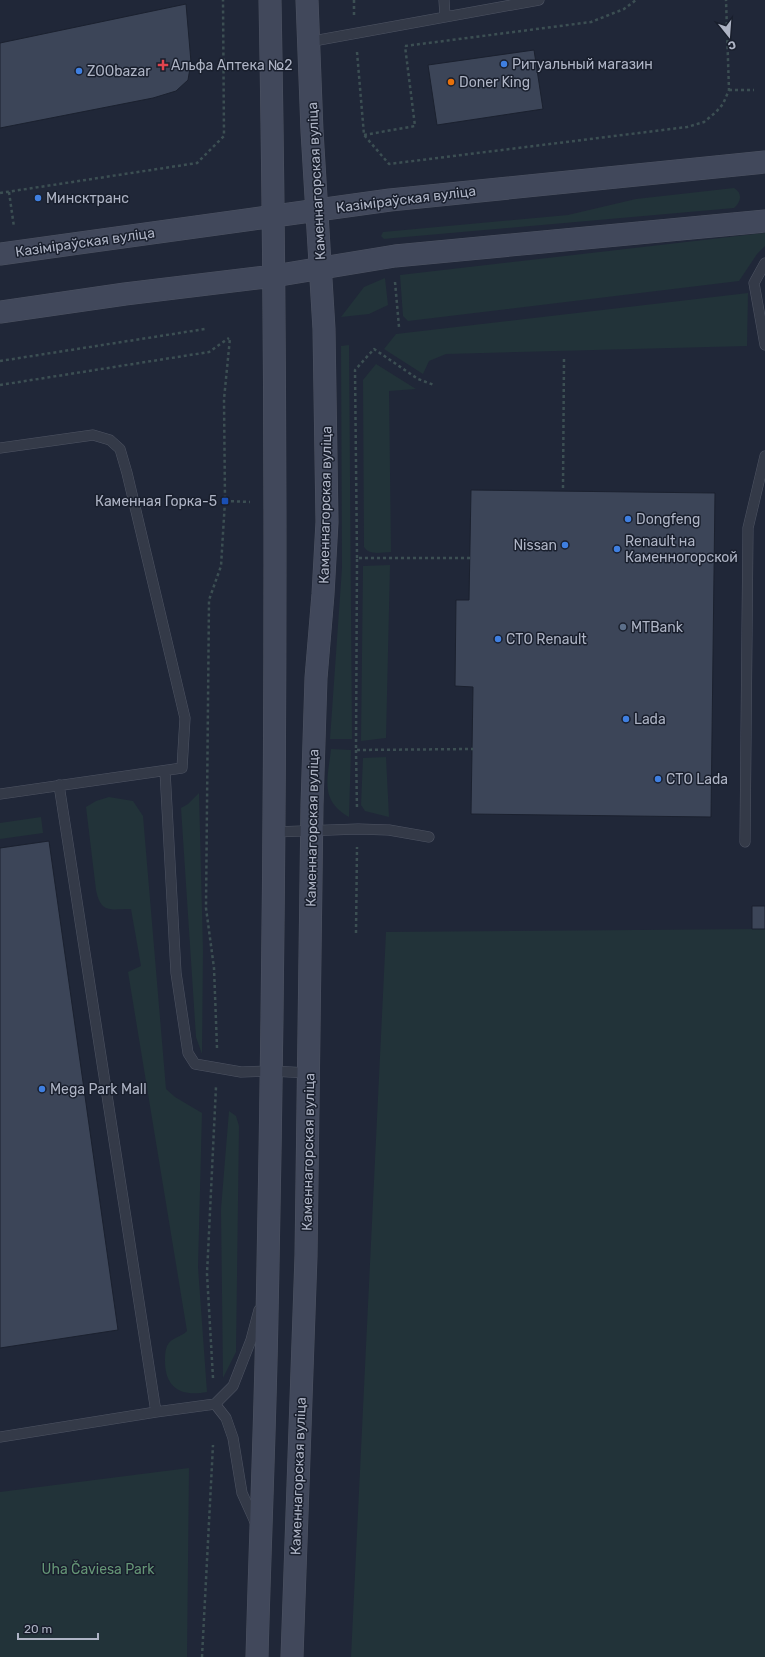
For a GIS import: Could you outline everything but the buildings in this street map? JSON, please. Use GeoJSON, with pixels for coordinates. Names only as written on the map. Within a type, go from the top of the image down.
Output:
{"type":"FeatureCollection","features":[{"type":"Feature","properties":{"kind":"main road"},"geometry":{"type":"LineString","coordinates":[[257,1657],[268,1277],[274,832],[274,216],[270,0]]}},
{"type":"Feature","properties":{"kind":"main road","name":"Каменнагорская вуліца"},"geometry":{"type":"LineString","coordinates":[[292,1657],[306,1256],[312,832],[316,678],[327,522],[324,336],[321,268],[316,210],[307,0]]}},
{"type":"Feature","properties":{"kind":"main road","name":"Казіміраўская вуліца"},"geometry":{"type":"LineString","coordinates":[[9,253],[390,200],[765,162]]}},
{"type":"Feature","properties":{"kind":"main road"},"geometry":{"type":"LineString","coordinates":[[0,312],[125,294],[274,276],[395,256],[765,221]]}},
{"type":"Feature","properties":{"kind":"lane"},"geometry":{"type":"LineString","coordinates":[[444,0],[445,16]]}},
{"type":"Feature","properties":{"kind":"lane"},"geometry":{"type":"LineString","coordinates":[[308,42],[354,32],[539,0]]}},
{"type":"Feature","properties":{"kind":"lane"},"geometry":{"type":"LineString","coordinates":[[765,262],[754,282],[765,345]]}},
{"type":"Feature","properties":{"kind":"lane"},"geometry":{"type":"LineString","coordinates":[[0,448],[93,435],[110,440],[120,449],[185,718],[182,768],[0,794]]}},
{"type":"Feature","properties":{"kind":"lane"},"geometry":{"type":"LineString","coordinates":[[745,842],[748,528],[765,456]]}},
{"type":"Feature","properties":{"kind":"lane"},"geometry":{"type":"LineString","coordinates":[[165,771],[176,973],[188,1053],[195,1064],[241,1072],[271,1071],[309,1073]]}},
{"type":"Feature","properties":{"kind":"lane"},"geometry":{"type":"LineString","coordinates":[[59,785],[156,1412]]}},
{"type":"Feature","properties":{"kind":"lane"},"geometry":{"type":"LineString","coordinates":[[274,832],[389,830],[429,837]]}},
{"type":"Feature","properties":{"kind":"lane"},"geometry":{"type":"LineString","coordinates":[[0,1436],[215,1404],[233,1386],[252,1340],[268,1277]]}},
{"type":"Feature","properties":{"kind":"lane"},"geometry":{"type":"LineString","coordinates":[[215,1404],[226,1418],[232,1438],[242,1493],[260,1534]]}},
{"type":"Feature","properties":{"kind":"path"},"geometry":{"type":"LineString","coordinates":[[0,193],[196,163],[224,136],[223,0]]}},
{"type":"Feature","properties":{"kind":"path"},"geometry":{"type":"LineString","coordinates":[[354,0],[354,32],[364,135],[389,164],[687,127],[704,122],[723,104],[729,90],[726,0]]}},
{"type":"Feature","properties":{"kind":"path"},"geometry":{"type":"LineString","coordinates":[[398,47],[591,22],[624,9],[636,0]]}},
{"type":"Feature","properties":{"kind":"path"},"geometry":{"type":"LineString","coordinates":[[364,135],[415,126],[405,46]]}},
{"type":"Feature","properties":{"kind":"path"},"geometry":{"type":"LineString","coordinates":[[357,51],[364,50]]}},
{"type":"Feature","properties":{"kind":"path"},"geometry":{"type":"LineString","coordinates":[[729,90],[754,90]]}},
{"type":"Feature","properties":{"kind":"path"},"geometry":{"type":"LineString","coordinates":[[9,192],[9,253]]}},
{"type":"Feature","properties":{"kind":"path"},"geometry":{"type":"LineString","coordinates":[[395,278],[399,327]]}},
{"type":"Feature","properties":{"kind":"path"},"geometry":{"type":"LineString","coordinates":[[0,361],[205,329]]}},
{"type":"Feature","properties":{"kind":"path"},"geometry":{"type":"LineString","coordinates":[[0,385],[209,352],[230,338],[224,400],[225,501],[221,566],[209,600],[206,908],[214,968],[217,1068],[206,1274],[215,1404]]}},
{"type":"Feature","properties":{"kind":"path"},"geometry":{"type":"LineString","coordinates":[[434,385],[418,379],[374,349],[355,370],[357,558],[356,750],[473,749]]}},
{"type":"Feature","properties":{"kind":"path"},"geometry":{"type":"LineString","coordinates":[[563,488],[564,358]]}},
{"type":"Feature","properties":{"kind":"path"},"geometry":{"type":"LineString","coordinates":[[357,558],[470,558]]}},
{"type":"Feature","properties":{"kind":"path"},"geometry":{"type":"LineString","coordinates":[[202,1657],[213,1444]]}},
{"type":"Feature","properties":{"kind":"green space"},"geometry":{"type":"Polygon","coordinates":[[[734,188],[739,192],[740,198],[734,208],[384,239],[381,236],[383,232],[568,215],[636,199],[734,188]]]}},
{"type":"Feature","properties":{"kind":"green space"},"geometry":{"type":"Polygon","coordinates":[[[765,233],[765,246],[757,254],[739,281],[408,321],[403,316],[400,275],[765,233]]]}},
{"type":"Feature","properties":{"kind":"green space"},"geometry":{"type":"Polygon","coordinates":[[[385,278],[388,305],[369,314],[341,317],[364,287],[385,278]]]}},
{"type":"Feature","properties":{"kind":"green space"},"geometry":{"type":"Polygon","coordinates":[[[748,293],[747,346],[446,354],[429,361],[423,374],[384,349],[396,334],[748,293]]]}},
{"type":"Feature","properties":{"kind":"green space"},"geometry":{"type":"Polygon","coordinates":[[[349,345],[352,739],[330,739],[342,568],[341,346],[349,345]]]}},
{"type":"Feature","properties":{"kind":"green space"},"geometry":{"type":"Polygon","coordinates":[[[376,364],[416,389],[389,391],[391,552],[373,553],[366,550],[364,547],[363,380],[376,364]]]}},
{"type":"Feature","properties":{"kind":"green space"},"geometry":{"type":"Polygon","coordinates":[[[390,565],[386,738],[361,741],[363,566],[390,565]]]}},
{"type":"Feature","properties":{"kind":"green space"},"geometry":{"type":"Polygon","coordinates":[[[331,749],[351,750],[349,817],[339,810],[329,796],[327,779],[331,749]]]}},
{"type":"Feature","properties":{"kind":"green space"},"geometry":{"type":"Polygon","coordinates":[[[386,757],[389,817],[365,811],[361,805],[363,758],[386,757]]]}},
{"type":"Feature","properties":{"kind":"green space"},"geometry":{"type":"Polygon","coordinates":[[[199,793],[203,951],[202,1054],[196,1037],[181,808],[188,804],[199,793]]]}},
{"type":"Feature","properties":{"kind":"green space"},"geometry":{"type":"Polygon","coordinates":[[[109,797],[133,801],[143,816],[166,1089],[175,1097],[202,1113],[198,1267],[207,1392],[182,1392],[171,1384],[166,1370],[165,1355],[167,1346],[171,1341],[187,1331],[128,972],[141,966],[131,909],[112,909],[104,907],[98,898],[96,890],[86,807],[96,801],[109,797]]]}},
{"type":"Feature","properties":{"kind":"green space"},"geometry":{"type":"Polygon","coordinates":[[[41,817],[43,833],[0,839],[0,823],[41,817]]]}},
{"type":"Feature","properties":{"kind":"green space"},"geometry":{"type":"Polygon","coordinates":[[[765,929],[765,1657],[351,1657],[386,932],[765,929]]]}},
{"type":"Feature","properties":{"kind":"green space"},"geometry":{"type":"Polygon","coordinates":[[[229,1111],[236,1116],[239,1126],[236,1352],[223,1378],[221,1209],[229,1111]]]}},
{"type":"Feature","properties":{"kind":"green space","name":"Uha Čaviesa Park"},"geometry":{"type":"Polygon","coordinates":[[[189,1468],[187,1657],[0,1657],[0,1492],[189,1468]]]}},
{"type":"Feature","properties":{"kind":"place","name":"Ритуальный магазин"},"geometry":{"type":"Point","coordinates":[504,64]}},
{"type":"Feature","properties":{"kind":"place","name":"Альфа Аптека №2"},"geometry":{"type":"Point","coordinates":[163,65]}},
{"type":"Feature","properties":{"kind":"place","name":"ZOObazar"},"geometry":{"type":"Point","coordinates":[79,71]}},
{"type":"Feature","properties":{"kind":"place","name":"Doner King"},"geometry":{"type":"Point","coordinates":[451,82]}},
{"type":"Feature","properties":{"kind":"place","name":"Минсктранс"},"geometry":{"type":"Point","coordinates":[38,198]}},
{"type":"Feature","properties":{"kind":"place","name":"Каменная Горка-5"},"geometry":{"type":"Point","coordinates":[225,501]}},
{"type":"Feature","properties":{"kind":"place","name":"Dongfeng"},"geometry":{"type":"Point","coordinates":[628,519]}},
{"type":"Feature","properties":{"kind":"place","name":"Nissan"},"geometry":{"type":"Point","coordinates":[565,545]}},
{"type":"Feature","properties":{"kind":"place","name":"Renault на Каменногорской"},"geometry":{"type":"Point","coordinates":[617,549]}},
{"type":"Feature","properties":{"kind":"place","name":"MTBank"},"geometry":{"type":"Point","coordinates":[623,627]}},
{"type":"Feature","properties":{"kind":"place","name":"СТО Renault"},"geometry":{"type":"Point","coordinates":[498,639]}},
{"type":"Feature","properties":{"kind":"place","name":"Lada"},"geometry":{"type":"Point","coordinates":[626,719]}},
{"type":"Feature","properties":{"kind":"place","name":"СТО Lada"},"geometry":{"type":"Point","coordinates":[658,779]}},
{"type":"Feature","properties":{"kind":"place","name":"Mega Park Mall"},"geometry":{"type":"Point","coordinates":[42,1089]}}]}
